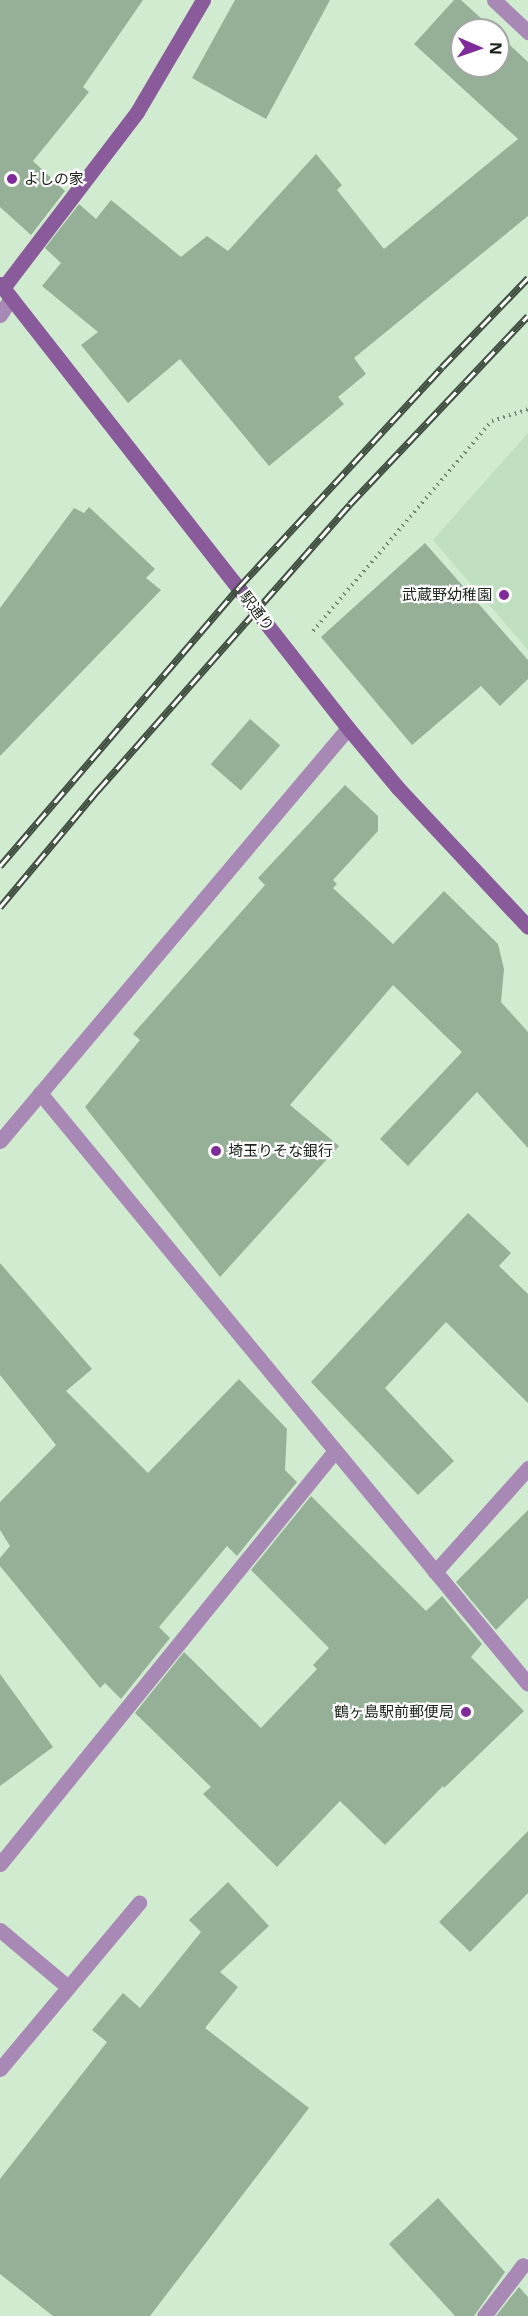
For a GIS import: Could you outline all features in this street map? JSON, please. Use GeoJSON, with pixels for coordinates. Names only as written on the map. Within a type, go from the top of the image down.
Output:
{"type":"FeatureCollection","features":[{"type":"Feature","properties":{"kind":"street"},"geometry":{"type":"LineString","coordinates":[[0,315],[5,290],[137,112],[202,0]]}},
{"type":"Feature","properties":{"kind":"street"},"geometry":{"type":"LineString","coordinates":[[494,0],[528,32]]}},
{"type":"Feature","properties":{"kind":"street","name":"駅通り"},"geometry":{"type":"LineString","coordinates":[[5,290],[348,728],[398,788],[528,927]]}},
{"type":"Feature","properties":{"kind":"street"},"geometry":{"type":"LineString","coordinates":[[0,1141],[348,728]]}},
{"type":"Feature","properties":{"kind":"street"},"geometry":{"type":"LineString","coordinates":[[40,1094],[528,1684]]}},
{"type":"Feature","properties":{"kind":"street"},"geometry":{"type":"LineString","coordinates":[[0,1864],[334,1452]]}},
{"type":"Feature","properties":{"kind":"street"},"geometry":{"type":"LineString","coordinates":[[435,1572],[528,1468]]}},
{"type":"Feature","properties":{"kind":"street"},"geometry":{"type":"LineString","coordinates":[[0,2069],[139,1903]]}},
{"type":"Feature","properties":{"kind":"street"},"geometry":{"type":"LineString","coordinates":[[0,1930],[68,1987]]}},
{"type":"Feature","properties":{"kind":"street"},"geometry":{"type":"LineString","coordinates":[[484,2316],[523,2265]]}},
{"type":"Feature","properties":{"kind":"path"},"geometry":{"type":"LineString","coordinates":[[291,657],[492,421],[528,409]]}},
{"type":"Feature","properties":{"kind":"shaded area","name":"武蔵野幼稚園"},"geometry":{"type":"Polygon","coordinates":[[[528,433],[528,650],[433,540],[528,433]]]}},
{"type":"Feature","properties":{"kind":"building"},"geometry":{"type":"Polygon","coordinates":[[[0,0],[143,0],[83,87],[89,92],[33,161],[65,191],[31,235],[0,207],[0,0]]]}},
{"type":"Feature","properties":{"kind":"building"},"geometry":{"type":"Polygon","coordinates":[[[235,0],[330,0],[266,119],[192,78],[235,0]]]}},
{"type":"Feature","properties":{"kind":"building"},"geometry":{"type":"Polygon","coordinates":[[[454,0],[461,0],[481,18],[450,18],[450,77],[414,44],[454,0]]]}},
{"type":"Feature","properties":{"kind":"building"},"geometry":{"type":"Polygon","coordinates":[[[510,45],[528,62],[528,216],[354,358],[366,374],[338,397],[344,404],[269,466],[180,359],[128,403],[81,345],[98,332],[42,286],[61,263],[45,248],[79,204],[96,219],[111,200],[181,257],[207,236],[228,251],[316,154],[342,185],[337,190],[384,249],[518,139],[451,78],[510,78],[510,45]]]}},
{"type":"Feature","properties":{"kind":"building"},"geometry":{"type":"Polygon","coordinates":[[[89,507],[155,569],[146,578],[161,590],[0,756],[0,608],[74,508],[84,513],[89,507]]]}},
{"type":"Feature","properties":{"kind":"building"},"geometry":{"type":"Polygon","coordinates":[[[425,543],[528,660],[528,679],[500,706],[481,686],[412,745],[321,637],[425,543]]]}},
{"type":"Feature","properties":{"kind":"building"},"geometry":{"type":"Polygon","coordinates":[[[250,719],[280,745],[241,791],[211,764],[250,719]]]}},
{"type":"Feature","properties":{"kind":"building"},"geometry":{"type":"Polygon","coordinates":[[[345,785],[378,816],[378,831],[333,880],[337,884],[333,888],[393,944],[444,891],[498,944],[504,969],[501,1002],[528,1032],[528,1148],[477,1092],[408,1166],[380,1139],[462,1052],[393,985],[290,1105],[339,1146],[220,1277],[85,1107],[140,1040],[133,1034],[265,885],[258,878],[345,785]]]}},
{"type":"Feature","properties":{"kind":"building"},"geometry":{"type":"Polygon","coordinates":[[[468,1213],[511,1253],[499,1266],[528,1294],[528,1403],[446,1322],[385,1388],[454,1461],[418,1495],[311,1382],[468,1213]]]}},
{"type":"Feature","properties":{"kind":"building"},"geometry":{"type":"Polygon","coordinates":[[[0,1263],[92,1369],[66,1391],[148,1473],[239,1379],[287,1429],[285,1470],[297,1482],[237,1556],[227,1546],[159,1627],[170,1638],[121,1699],[105,1683],[100,1688],[0,1566],[0,1558],[10,1546],[0,1530],[0,1502],[56,1445],[0,1375],[0,1263]]]}},
{"type":"Feature","properties":{"kind":"building"},"geometry":{"type":"Polygon","coordinates":[[[311,1496],[426,1611],[442,1596],[482,1644],[471,1657],[524,1711],[444,1788],[443,1786],[385,1845],[340,1801],[277,1867],[203,1794],[211,1787],[135,1713],[184,1652],[261,1728],[317,1669],[313,1665],[329,1648],[251,1570],[311,1496]]]}},
{"type":"Feature","properties":{"kind":"building"},"geometry":{"type":"Polygon","coordinates":[[[528,1510],[528,1598],[496,1630],[456,1582],[528,1510]]]}},
{"type":"Feature","properties":{"kind":"building"},"geometry":{"type":"Polygon","coordinates":[[[0,1674],[53,1747],[0,1786],[0,1674]]]}},
{"type":"Feature","properties":{"kind":"building"},"geometry":{"type":"Polygon","coordinates":[[[528,1831],[528,1893],[470,1952],[439,1922],[528,1831]]]}},
{"type":"Feature","properties":{"kind":"building"},"geometry":{"type":"Polygon","coordinates":[[[228,1882],[269,1926],[220,1972],[238,1987],[205,2028],[309,2108],[150,2316],[53,2316],[0,2274],[0,2179],[107,2042],[92,2030],[123,1993],[140,2008],[201,1932],[189,1920],[228,1882]]]}},
{"type":"Feature","properties":{"kind":"building"},"geometry":{"type":"Polygon","coordinates":[[[438,2198],[505,2272],[474,2316],[455,2316],[389,2244],[438,2198]]]}},
{"type":"Feature","properties":{"kind":"building"},"geometry":{"type":"Polygon","coordinates":[[[519,2287],[528,2297],[528,2316],[496,2316],[519,2287]]]}},
{"type":"Feature","properties":{"kind":"railway"},"geometry":{"type":"LineString","coordinates":[[0,866],[239,587],[442,367],[528,278]]}},
{"type":"Feature","properties":{"kind":"railway"},"geometry":{"type":"LineString","coordinates":[[0,907],[98,790],[350,504],[528,316]]}},
{"type":"Feature","properties":{"kind":"place","name":"よしの家"},"geometry":{"type":"Point","coordinates":[12,179]}},
{"type":"Feature","properties":{"kind":"place","name":"武蔵野幼稚園"},"geometry":{"type":"Point","coordinates":[504,595]}},
{"type":"Feature","properties":{"kind":"place","name":"埼玉りそな銀行"},"geometry":{"type":"Point","coordinates":[216,1151]}},
{"type":"Feature","properties":{"kind":"place","name":"鶴ヶ島駅前郵便局"},"geometry":{"type":"Point","coordinates":[466,1712]}}]}
